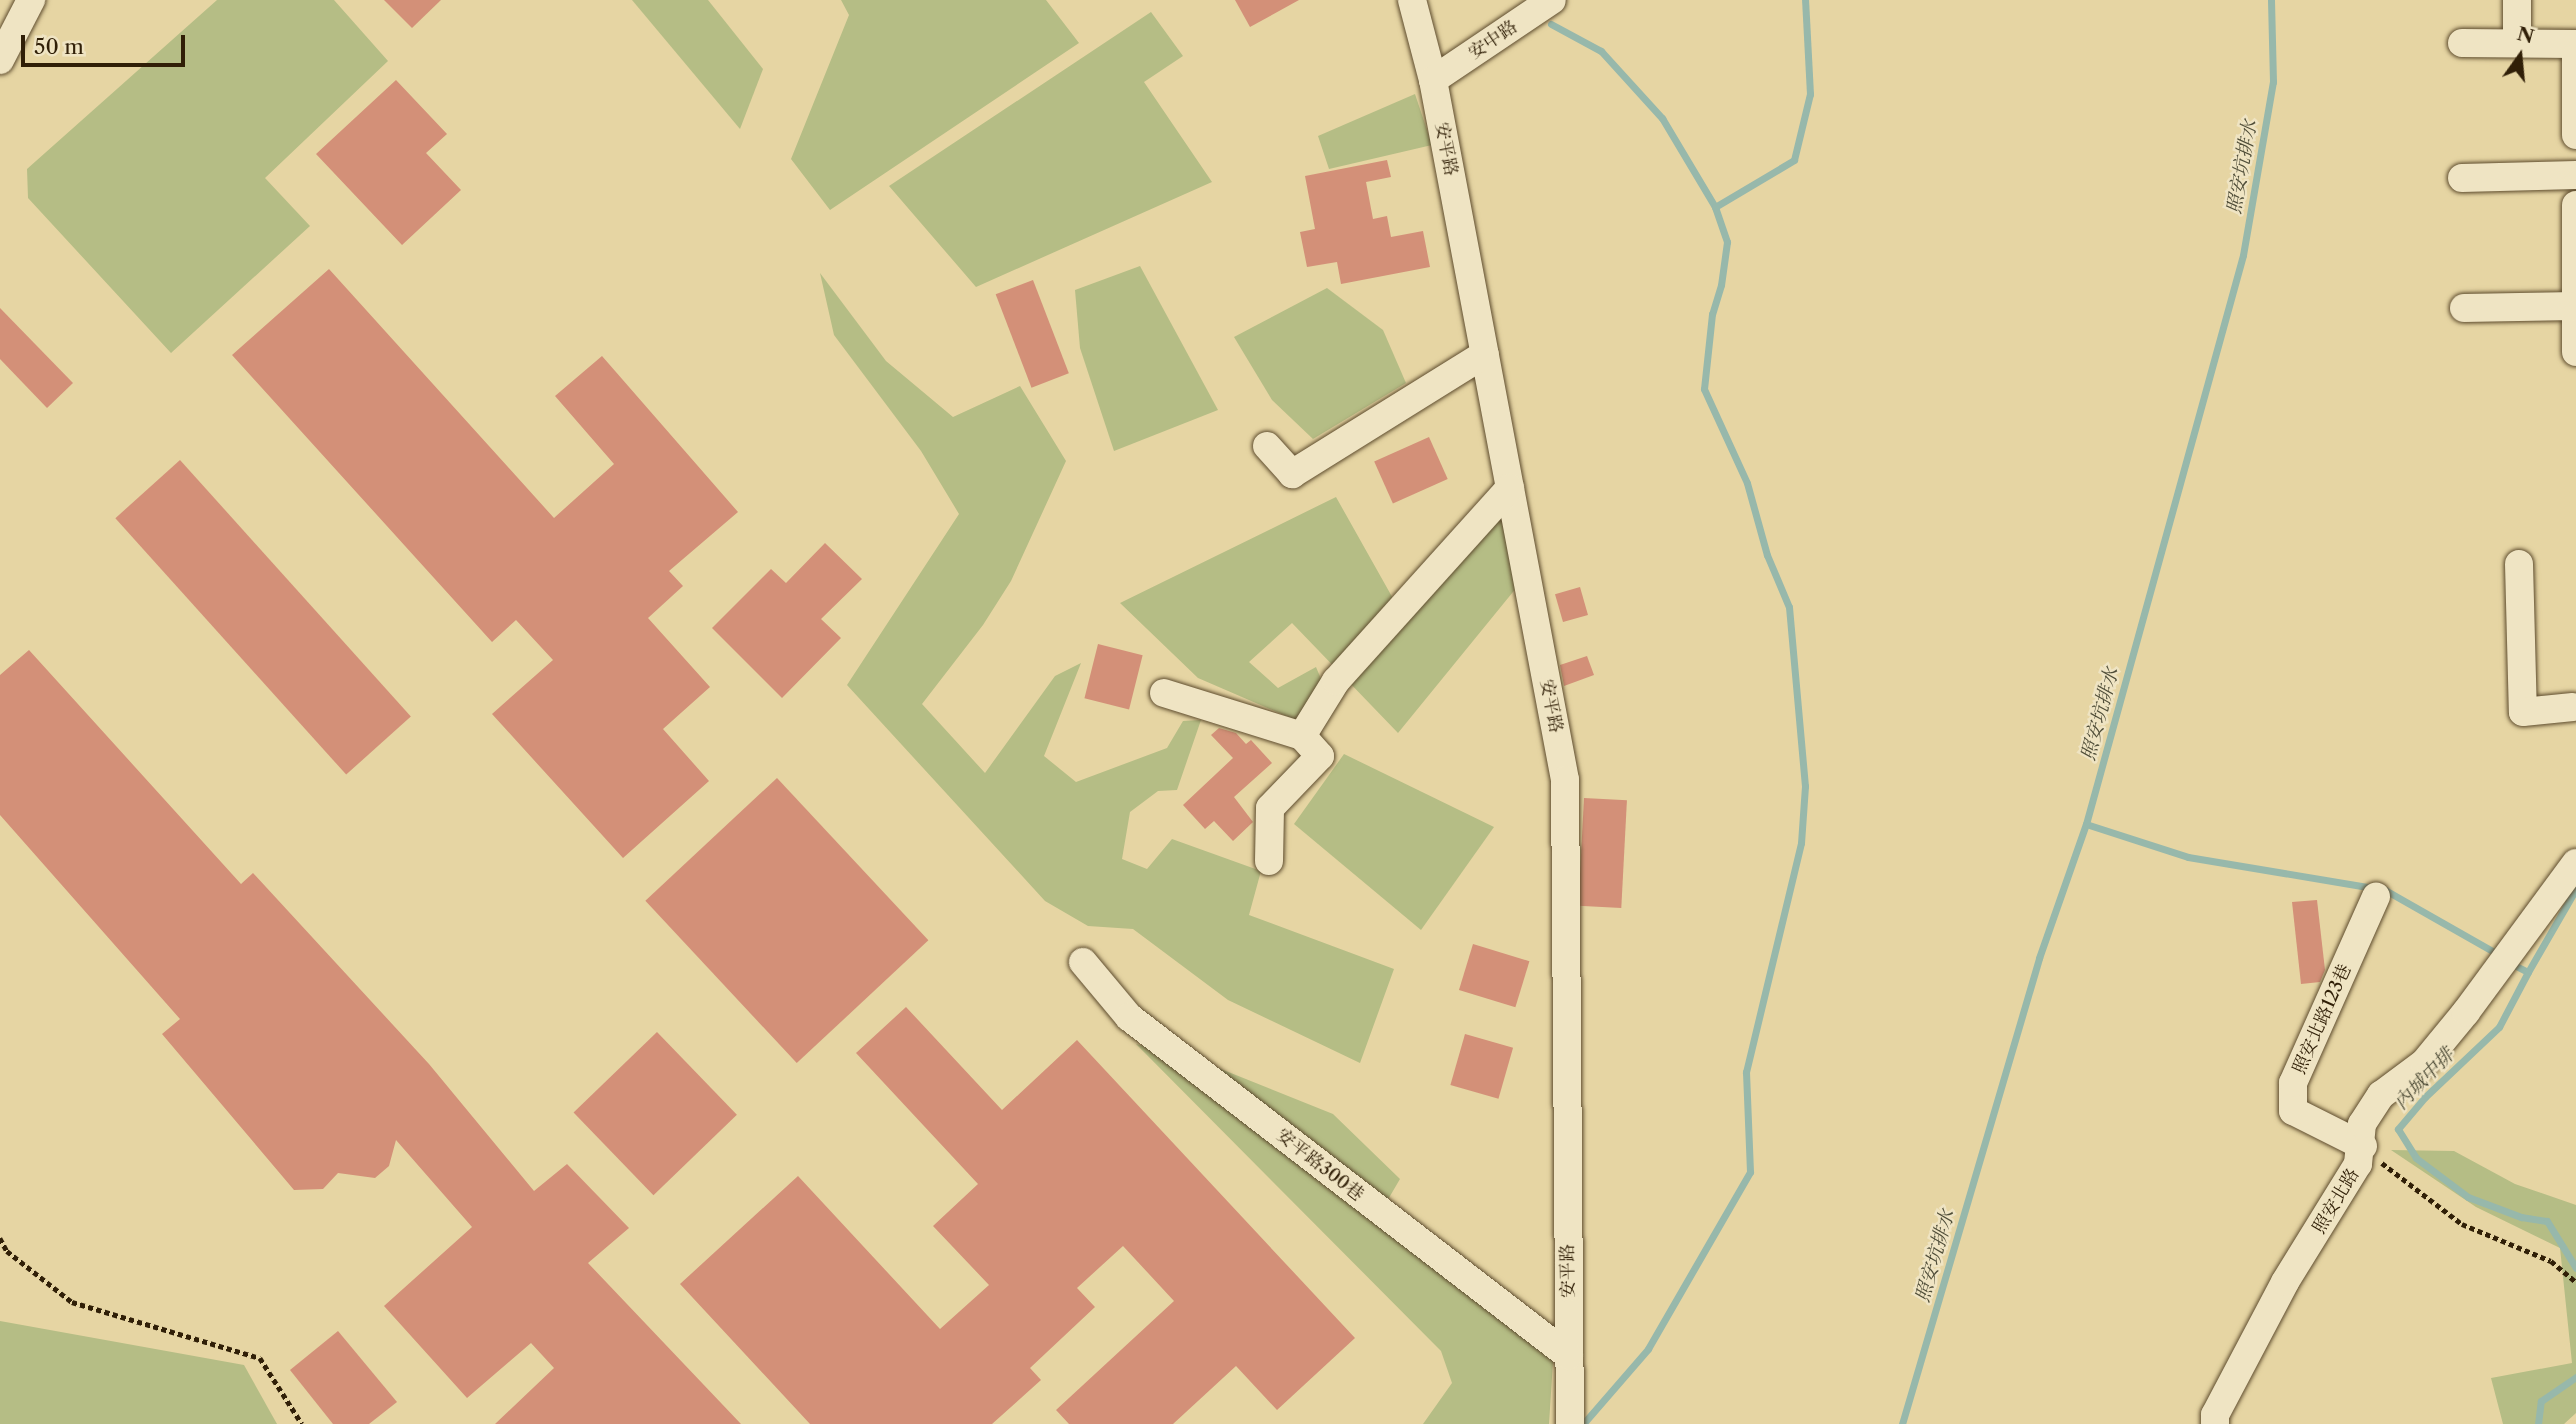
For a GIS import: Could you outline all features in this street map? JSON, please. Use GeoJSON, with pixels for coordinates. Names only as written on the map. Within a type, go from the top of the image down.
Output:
{"type":"FeatureCollection","features":[{"type":"Feature","properties":{"kind":"street"},"geometry":{"type":"LineString","coordinates":[[0,60],[31,0]]}},
{"type":"Feature","properties":{"kind":"street","name":"安平路"},"geometry":{"type":"LineString","coordinates":[[1412,0],[1433,80],[1565,780],[1570,1424]]}},
{"type":"Feature","properties":{"kind":"street","name":"安中路"},"geometry":{"type":"LineString","coordinates":[[1433,80],[1552,0]]}},
{"type":"Feature","properties":{"kind":"street"},"geometry":{"type":"LineString","coordinates":[[2517,0],[2517,42]]}},
{"type":"Feature","properties":{"kind":"street"},"geometry":{"type":"LineString","coordinates":[[2462,43],[2575,44],[2576,135]]}},
{"type":"Feature","properties":{"kind":"street"},"geometry":{"type":"LineString","coordinates":[[2462,178],[2576,175]]}},
{"type":"Feature","properties":{"kind":"street"},"geometry":{"type":"LineString","coordinates":[[2576,205],[2576,352]]}},
{"type":"Feature","properties":{"kind":"street"},"geometry":{"type":"LineString","coordinates":[[2464,308],[2575,306]]}},
{"type":"Feature","properties":{"kind":"street"},"geometry":{"type":"LineString","coordinates":[[1268,446],[1292,474],[1485,354]]}},
{"type":"Feature","properties":{"kind":"street"},"geometry":{"type":"LineString","coordinates":[[1303,736],[1336,681],[1510,488]]}},
{"type":"Feature","properties":{"kind":"street"},"geometry":{"type":"LineString","coordinates":[[2519,564],[2522,712],[2575,710]]}},
{"type":"Feature","properties":{"kind":"street"},"geometry":{"type":"LineString","coordinates":[[1164,692],[1303,736],[1320,756],[1270,807],[1269,861]]}},
{"type":"Feature","properties":{"kind":"street","name":"照安北路"},"geometry":{"type":"LineString","coordinates":[[2215,1424],[2216,1415],[2285,1282],[2358,1164],[2363,1146],[2362,1124],[2381,1095],[2424,1063],[2576,863]]}},
{"type":"Feature","properties":{"kind":"street","name":"照安北路123巷"},"geometry":{"type":"LineString","coordinates":[[2363,1146],[2293,1111],[2293,1083],[2376,897]]}},
{"type":"Feature","properties":{"kind":"street","name":"安平路300巷"},"geometry":{"type":"LineString","coordinates":[[1083,962],[1129,1017],[1569,1356]]}},
{"type":"Feature","properties":{"kind":"path"},"geometry":{"type":"LineString","coordinates":[[2363,1146],[2462,1224],[2551,1261],[2576,1282]]}},
{"type":"Feature","properties":{"kind":"path"},"geometry":{"type":"LineString","coordinates":[[0,1238],[7,1251],[72,1303],[260,1358],[302,1424]]}},
{"type":"Feature","properties":{"kind":"green space"},"geometry":{"type":"Polygon","coordinates":[[[217,0],[334,0],[388,61],[265,178],[310,226],[171,353],[28,198],[27,169],[217,0]]]}},
{"type":"Feature","properties":{"kind":"green space"},"geometry":{"type":"Polygon","coordinates":[[[632,0],[708,0],[763,69],[740,129],[632,0]]]}},
{"type":"Feature","properties":{"kind":"green space"},"geometry":{"type":"Polygon","coordinates":[[[841,0],[1046,0],[1079,43],[830,210],[791,159],[849,15],[841,0]]]}},
{"type":"Feature","properties":{"kind":"green space"},"geometry":{"type":"Polygon","coordinates":[[[1151,12],[1183,56],[1144,82],[1212,182],[976,287],[889,186],[1151,12]]]}},
{"type":"Feature","properties":{"kind":"green space"},"geometry":{"type":"Polygon","coordinates":[[[1415,94],[1432,145],[1329,169],[1318,136],[1415,94]]]}},
{"type":"Feature","properties":{"kind":"green space"},"geometry":{"type":"Polygon","coordinates":[[[1140,266],[1218,410],[1114,451],[1080,348],[1075,290],[1140,266]]]}},
{"type":"Feature","properties":{"kind":"green space"},"geometry":{"type":"Polygon","coordinates":[[[820,273],[886,361],[953,417],[1020,386],[1066,461],[1011,581],[983,625],[922,704],[985,773],[1055,676],[1081,663],[1044,756],[1076,782],[1167,748],[1183,721],[1201,720],[1177,790],[1158,791],[1130,812],[1122,859],[1147,869],[1172,839],[1261,871],[1249,915],[1394,969],[1360,1063],[1228,1000],[1133,929],[1088,926],[1045,901],[847,685],[959,514],[921,451],[834,335],[820,273]]]}},
{"type":"Feature","properties":{"kind":"green space"},"geometry":{"type":"Polygon","coordinates":[[[1327,288],[1383,330],[1406,383],[1313,439],[1272,400],[1234,337],[1327,288]]]}},
{"type":"Feature","properties":{"kind":"green space"},"geometry":{"type":"Polygon","coordinates":[[[1336,497],[1395,602],[1499,509],[1517,587],[1398,733],[1292,623],[1249,662],[1278,688],[1316,667],[1324,686],[1300,722],[1198,678],[1120,603],[1336,497]]]}},
{"type":"Feature","properties":{"kind":"green space"},"geometry":{"type":"Polygon","coordinates":[[[1344,754],[1494,827],[1421,930],[1294,824],[1344,754]]]}},
{"type":"Feature","properties":{"kind":"green space"},"geometry":{"type":"Polygon","coordinates":[[[1136,1044],[1191,1057],[1333,1114],[1400,1179],[1383,1208],[1554,1346],[1549,1424],[1423,1424],[1452,1383],[1441,1351],[1136,1044]]]}},
{"type":"Feature","properties":{"kind":"green space"},"geometry":{"type":"Polygon","coordinates":[[[2391,1150],[2454,1151],[2515,1184],[2576,1205],[2576,1413],[2564,1424],[2503,1424],[2491,1378],[2572,1363],[2560,1248],[2476,1207],[2391,1150]]]}},
{"type":"Feature","properties":{"kind":"green space"},"geometry":{"type":"Polygon","coordinates":[[[0,1321],[244,1365],[277,1424],[0,1424],[0,1321]]]}},
{"type":"Feature","properties":{"kind":"building"},"geometry":{"type":"Polygon","coordinates":[[[384,0],[441,0],[412,28],[384,0]]]}},
{"type":"Feature","properties":{"kind":"building"},"geometry":{"type":"Polygon","coordinates":[[[1235,0],[1299,0],[1250,27],[1235,0]]]}},
{"type":"Feature","properties":{"kind":"building"},"geometry":{"type":"Polygon","coordinates":[[[396,80],[447,134],[426,153],[461,190],[402,245],[316,154],[396,80]]]}},
{"type":"Feature","properties":{"kind":"building"},"geometry":{"type":"Polygon","coordinates":[[[1387,160],[1391,177],[1366,182],[1373,219],[1387,216],[1391,237],[1423,231],[1430,267],[1341,284],[1337,262],[1307,267],[1300,232],[1315,229],[1305,176],[1387,160]]]}},
{"type":"Feature","properties":{"kind":"building"},"geometry":{"type":"Polygon","coordinates":[[[329,269],[554,518],[614,464],[555,396],[602,356],[738,512],[669,571],[683,586],[648,618],[710,687],[663,729],[709,781],[623,858],[492,714],[553,660],[516,620],[492,642],[232,355],[329,269]]]}},
{"type":"Feature","properties":{"kind":"building"},"geometry":{"type":"Polygon","coordinates":[[[1033,280],[1069,373],[1031,388],[996,294],[1033,280]]]}},
{"type":"Feature","properties":{"kind":"building"},"geometry":{"type":"Polygon","coordinates":[[[0,308],[73,383],[47,408],[0,359],[0,308]]]}},
{"type":"Feature","properties":{"kind":"building"},"geometry":{"type":"Polygon","coordinates":[[[1429,437],[1448,479],[1393,503],[1374,461],[1429,437]]]}},
{"type":"Feature","properties":{"kind":"building"},"geometry":{"type":"Polygon","coordinates":[[[180,460],[411,716],[346,775],[115,518],[180,460]]]}},
{"type":"Feature","properties":{"kind":"building"},"geometry":{"type":"Polygon","coordinates":[[[825,543],[862,579],[821,619],[841,638],[782,698],[712,628],[771,569],[786,583],[825,543]]]}},
{"type":"Feature","properties":{"kind":"building"},"geometry":{"type":"Polygon","coordinates":[[[1580,587],[1588,615],[1563,622],[1555,594],[1580,587]]]}},
{"type":"Feature","properties":{"kind":"building"},"geometry":{"type":"Polygon","coordinates":[[[1098,644],[1143,655],[1129,709],[1084,698],[1098,644]]]}},
{"type":"Feature","properties":{"kind":"building"},"geometry":{"type":"Polygon","coordinates":[[[29,650],[241,884],[253,873],[429,1064],[534,1191],[567,1164],[629,1228],[588,1263],[741,1424],[495,1424],[554,1368],[531,1343],[467,1398],[384,1306],[472,1227],[396,1140],[389,1166],[375,1178],[338,1173],[323,1189],[294,1190],[162,1034],[180,1019],[0,815],[0,675],[29,650]]]}},
{"type":"Feature","properties":{"kind":"building"},"geometry":{"type":"Polygon","coordinates":[[[1587,656],[1594,675],[1564,686],[1560,665],[1587,656]]]}},
{"type":"Feature","properties":{"kind":"building"},"geometry":{"type":"Polygon","coordinates":[[[1219,728],[1236,733],[1246,744],[1251,740],[1272,763],[1234,797],[1253,822],[1233,841],[1214,821],[1205,829],[1183,805],[1233,758],[1211,735],[1219,728]]]}},
{"type":"Feature","properties":{"kind":"building"},"geometry":{"type":"Polygon","coordinates":[[[777,778],[928,940],[797,1063],[645,901],[777,778]]]}},
{"type":"Feature","properties":{"kind":"building"},"geometry":{"type":"Polygon","coordinates":[[[1584,798],[1627,800],[1621,908],[1578,906],[1584,798]]]}},
{"type":"Feature","properties":{"kind":"building"},"geometry":{"type":"Polygon","coordinates":[[[2317,900],[2325,970],[2320,982],[2301,984],[2292,902],[2317,900]]]}},
{"type":"Feature","properties":{"kind":"building"},"geometry":{"type":"Polygon","coordinates":[[[1473,944],[1529,961],[1515,1007],[1459,990],[1473,944]]]}},
{"type":"Feature","properties":{"kind":"building"},"geometry":{"type":"Polygon","coordinates":[[[906,1007],[1002,1110],[1077,1040],[1355,1338],[1277,1410],[1236,1366],[1173,1424],[1069,1424],[1056,1410],[1174,1301],[1123,1246],[1077,1288],[1095,1307],[1030,1368],[1041,1380],[992,1424],[810,1424],[680,1284],[798,1176],[940,1329],[989,1285],[933,1226],[978,1184],[856,1053],[906,1007]]]}},
{"type":"Feature","properties":{"kind":"building"},"geometry":{"type":"Polygon","coordinates":[[[657,1032],[737,1115],[653,1195],[574,1113],[657,1032]]]}},
{"type":"Feature","properties":{"kind":"building"},"geometry":{"type":"Polygon","coordinates":[[[1465,1034],[1513,1048],[1498,1099],[1450,1085],[1465,1034]]]}},
{"type":"Feature","properties":{"kind":"building"},"geometry":{"type":"Polygon","coordinates":[[[338,1331],[397,1402],[369,1424],[333,1424],[290,1370],[338,1331]]]}},
{"type":"Feature","properties":{"kind":"waterway"},"geometry":{"type":"LineString","coordinates":[[1715,207],[1794,160],[1810,94],[1805,0]]}},
{"type":"Feature","properties":{"kind":"waterway","name":"照安坑排水"},"geometry":{"type":"LineString","coordinates":[[1902,1424],[2039,958],[2086,824],[2243,255],[2273,82],[2271,0]]}},
{"type":"Feature","properties":{"kind":"waterway"},"geometry":{"type":"LineString","coordinates":[[1551,24],[1601,51],[1662,118],[1715,207],[1727,242],[1721,285],[1712,314],[1704,389],[1747,483],[1767,555],[1789,607],[1805,786],[1801,843],[1746,1072],[1750,1172],[1648,1349],[1583,1424]]}},
{"type":"Feature","properties":{"kind":"waterway","name":"內城中排"},"geometry":{"type":"LineString","coordinates":[[2086,824],[2188,857],[2385,890],[2496,953]]}},
{"type":"Feature","properties":{"kind":"waterway"},"geometry":{"type":"LineString","coordinates":[[2528,972],[2576,889]]}},
{"type":"Feature","properties":{"kind":"waterway","name":"內城中排"},"geometry":{"type":"LineString","coordinates":[[2516,966],[2528,972],[2499,1027],[2425,1097],[2398,1129],[2416,1158],[2468,1197],[2521,1217],[2547,1221],[2576,1268]]}},
{"type":"Feature","properties":{"kind":"waterway","name":"內城中排"},"geometry":{"type":"LineString","coordinates":[[2538,1424],[2541,1401],[2576,1377]]}}]}
